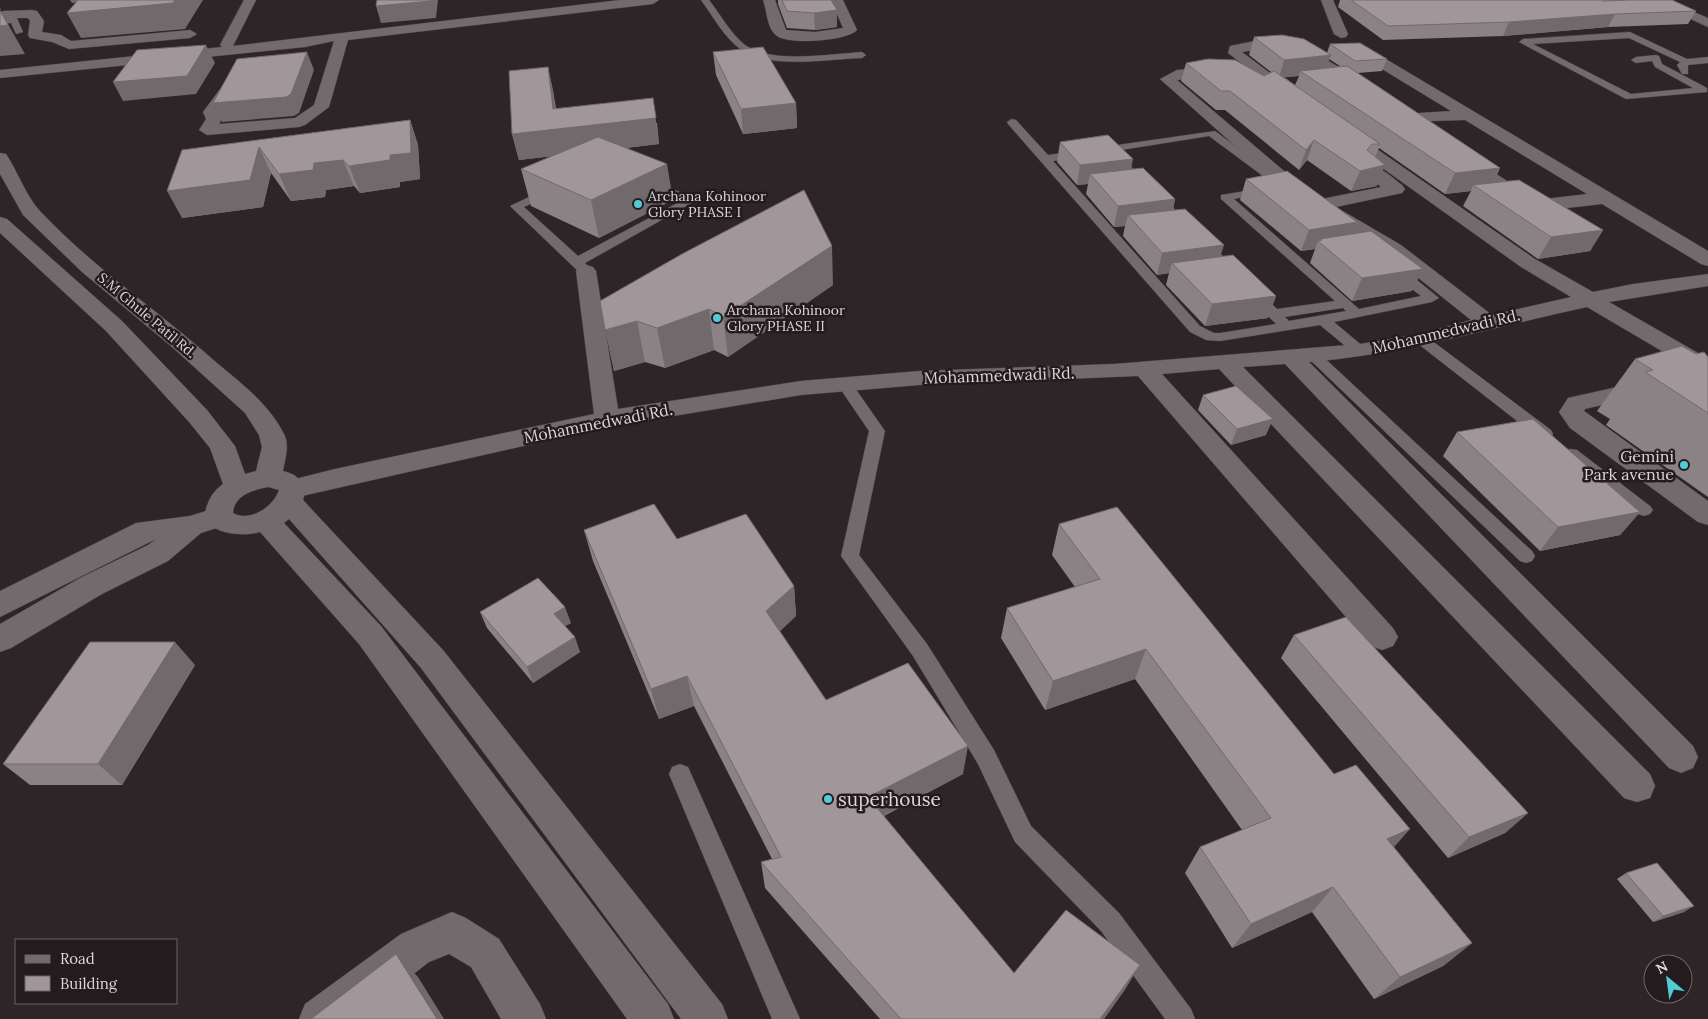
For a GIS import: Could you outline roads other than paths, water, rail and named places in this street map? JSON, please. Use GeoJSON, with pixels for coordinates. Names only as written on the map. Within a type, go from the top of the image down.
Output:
{"type":"FeatureCollection","features":[{"type":"Feature","properties":{"kind":"street"},"geometry":{"type":"LineString","coordinates":[[227,45],[250,0]]}},
{"type":"Feature","properties":{"kind":"street"},"geometry":{"type":"LineString","coordinates":[[0,74],[305,43],[342,36],[653,0]]}},
{"type":"Feature","properties":{"kind":"street"},"geometry":{"type":"LineString","coordinates":[[769,0],[781,33],[786,36],[840,34],[850,30],[837,0]]}},
{"type":"Feature","properties":{"kind":"street"},"geometry":{"type":"LineString","coordinates":[[1327,0],[1338,44]]}},
{"type":"Feature","properties":{"kind":"street"},"geometry":{"type":"LineString","coordinates":[[1,13],[16,2]]}},
{"type":"Feature","properties":{"kind":"street"},"geometry":{"type":"LineString","coordinates":[[1657,4],[1708,23]]}},
{"type":"Feature","properties":{"kind":"street"},"geometry":{"type":"LineString","coordinates":[[456,22],[459,8]]}},
{"type":"Feature","properties":{"kind":"street"},"geometry":{"type":"LineString","coordinates":[[1,13],[32,14],[37,21],[35,35],[56,38],[69,45],[190,34]]}},
{"type":"Feature","properties":{"kind":"street"},"geometry":{"type":"LineString","coordinates":[[252,48],[246,63],[211,112],[214,119],[207,130],[299,122],[321,107],[342,36]]}},
{"type":"Feature","properties":{"kind":"street"},"geometry":{"type":"LineString","coordinates":[[0,67],[305,37],[326,38]]}},
{"type":"Feature","properties":{"kind":"street"},"geometry":{"type":"LineString","coordinates":[[1303,51],[1338,44],[1359,48],[1708,260]]}},
{"type":"Feature","properties":{"kind":"street"},"geometry":{"type":"LineString","coordinates":[[1374,98],[1303,51],[1289,46],[1235,49],[1235,53],[1275,84],[1301,111],[1232,71],[1178,74],[1167,79],[1284,180],[1320,205],[1394,249],[1488,322]]}},
{"type":"Feature","properties":{"kind":"street"},"geometry":{"type":"LineString","coordinates":[[1324,80],[1344,77]]}},
{"type":"Feature","properties":{"kind":"street"},"geometry":{"type":"LineString","coordinates":[[1275,84],[1295,82]]}},
{"type":"Feature","properties":{"kind":"street"},"geometry":{"type":"LineString","coordinates":[[1388,108],[1424,133]]}},
{"type":"Feature","properties":{"kind":"street"},"geometry":{"type":"LineString","coordinates":[[1403,119],[1467,115]]}},
{"type":"Feature","properties":{"kind":"street"},"geometry":{"type":"LineString","coordinates":[[1332,124],[1528,263],[1697,362],[1705,371],[1702,377],[1676,384],[1632,389],[1577,403],[1571,412],[1579,422],[1708,515]]}},
{"type":"Feature","properties":{"kind":"street"},"geometry":{"type":"LineString","coordinates":[[1320,205],[1396,189],[1333,143]]}},
{"type":"Feature","properties":{"kind":"street"},"geometry":{"type":"LineString","coordinates":[[1452,152],[1533,206],[1604,198]]}},
{"type":"Feature","properties":{"kind":"street","name":"S.M Ghule Patil Rd."},"geometry":{"type":"LineString","coordinates":[[0,158],[30,210],[46,227],[89,268],[180,342],[254,408],[272,435],[275,448],[279,497]]}},
{"type":"Feature","properties":{"kind":"street"},"geometry":{"type":"LineString","coordinates":[[1440,202],[1512,193]]}},
{"type":"Feature","properties":{"kind":"street","name":"S.M Ghule Patil Rd."},"geometry":{"type":"LineString","coordinates":[[2,229],[114,326],[198,416],[222,446],[237,487]]}},
{"type":"Feature","properties":{"kind":"street"},"geometry":{"type":"LineString","coordinates":[[581,267],[607,419]]}},
{"type":"Feature","properties":{"kind":"street","name":"Mohammedwadi Rd."},"geometry":{"type":"LineString","coordinates":[[279,497],[336,478],[607,419],[801,388],[918,378],[1144,368],[1360,350],[1422,340],[1488,322],[1633,290],[1708,280]]}},
{"type":"Feature","properties":{"kind":"street"},"geometry":{"type":"LineString","coordinates":[[1302,356],[1681,757]]}},
{"type":"Feature","properties":{"kind":"street"},"geometry":{"type":"LineString","coordinates":[[1225,362],[1637,786]]}},
{"type":"Feature","properties":{"kind":"street"},"geometry":{"type":"LineString","coordinates":[[1144,368],[1382,638]]}},
{"type":"Feature","properties":{"kind":"street"},"geometry":{"type":"LineString","coordinates":[[279,497],[247,525],[231,525],[219,516],[218,507],[225,497],[237,487],[252,480],[279,497],[432,659],[707,1019]]}},
{"type":"Feature","properties":{"kind":"street"},"geometry":{"type":"LineString","coordinates":[[279,497],[370,635],[653,1019]]}},
{"type":"Feature","properties":{"kind":"street"},"geometry":{"type":"LineString","coordinates":[[0,605],[43,581],[146,530],[191,526],[219,516]]}},
{"type":"Feature","properties":{"kind":"street"},"geometry":{"type":"LineString","coordinates":[[0,639],[91,586],[158,553],[191,526]]}},
{"type":"Feature","properties":{"kind":"street"},"geometry":{"type":"LineString","coordinates":[[320,1019],[415,948],[452,932],[485,953],[525,1019]]}},
{"type":"Feature","properties":{"kind":"lane"},"geometry":{"type":"LineString","coordinates":[[706,0],[737,41],[750,52],[774,57],[862,55]]}},
{"type":"Feature","properties":{"kind":"lane"},"geometry":{"type":"LineString","coordinates":[[1,13],[14,20],[19,32]]}},
{"type":"Feature","properties":{"kind":"lane"},"geometry":{"type":"LineString","coordinates":[[1707,88],[1629,97],[1523,42],[1630,35],[1686,62],[1708,60]]}},
{"type":"Feature","properties":{"kind":"lane"},"geometry":{"type":"LineString","coordinates":[[1636,60],[1656,58],[1658,65],[1707,88]]}},
{"type":"Feature","properties":{"kind":"lane"},"geometry":{"type":"LineString","coordinates":[[1686,62],[1682,66],[1685,72],[1707,88]]}},
{"type":"Feature","properties":{"kind":"lane"},"geometry":{"type":"LineString","coordinates":[[1012,122],[1195,329],[1211,337],[1323,320],[1432,298],[1388,264]]}},
{"type":"Feature","properties":{"kind":"lane"},"geometry":{"type":"LineString","coordinates":[[1045,159],[1211,133],[1366,247]]}},
{"type":"Feature","properties":{"kind":"lane"},"geometry":{"type":"LineString","coordinates":[[1107,148],[1286,326]]}},
{"type":"Feature","properties":{"kind":"lane"},"geometry":{"type":"LineString","coordinates":[[560,186],[516,206],[581,267],[693,200],[640,180]]}},
{"type":"Feature","properties":{"kind":"lane"},"geometry":{"type":"LineString","coordinates":[[1122,185],[1142,183]]}},
{"type":"Feature","properties":{"kind":"lane"},"geometry":{"type":"LineString","coordinates":[[1282,186],[1225,197],[1357,314]]}},
{"type":"Feature","properties":{"kind":"lane"},"geometry":{"type":"LineString","coordinates":[[1072,191],[1092,189]]}},
{"type":"Feature","properties":{"kind":"lane"},"geometry":{"type":"LineString","coordinates":[[1164,226],[1183,224]]}},
{"type":"Feature","properties":{"kind":"lane"},"geometry":{"type":"LineString","coordinates":[[1109,233],[1128,230]]}},
{"type":"Feature","properties":{"kind":"lane"},"geometry":{"type":"LineString","coordinates":[[1293,258],[1311,255]]}},
{"type":"Feature","properties":{"kind":"lane"},"geometry":{"type":"LineString","coordinates":[[1211,274],[1231,271]]}},
{"type":"Feature","properties":{"kind":"lane"},"geometry":{"type":"LineString","coordinates":[[1153,281],[1172,279]]}},
{"type":"Feature","properties":{"kind":"lane"},"geometry":{"type":"LineString","coordinates":[[1274,314],[1345,304]]}},
{"type":"Feature","properties":{"kind":"lane"},"geometry":{"type":"LineString","coordinates":[[1323,320],[1360,350]]}},
{"type":"Feature","properties":{"kind":"lane"},"geometry":{"type":"LineString","coordinates":[[1422,340],[1644,510]]}},
{"type":"Feature","properties":{"kind":"lane"},"geometry":{"type":"LineString","coordinates":[[1302,356],[1526,556]]}},
{"type":"Feature","properties":{"kind":"lane"},"geometry":{"type":"LineString","coordinates":[[845,384],[877,431],[850,556],[920,650],[986,757],[1023,834],[1110,922],[1181,1019]]}},
{"type":"Feature","properties":{"kind":"lane"},"geometry":{"type":"LineString","coordinates":[[680,774],[786,1019]]}},
{"type":"Feature","properties":{"kind":"place","name":"Archana Kohinoor Glory PHASE I"},"geometry":{"type":"Point","coordinates":[638,204]}},
{"type":"Feature","properties":{"kind":"place","name":"Archana Kohinoor Glory PHASE II"},"geometry":{"type":"Point","coordinates":[717,318]}},
{"type":"Feature","properties":{"kind":"place","name":"Gemini Park avenue"},"geometry":{"type":"Point","coordinates":[1684,465]}},
{"type":"Feature","properties":{"kind":"place","name":"superhouse"},"geometry":{"type":"Point","coordinates":[828,799]}}]}
